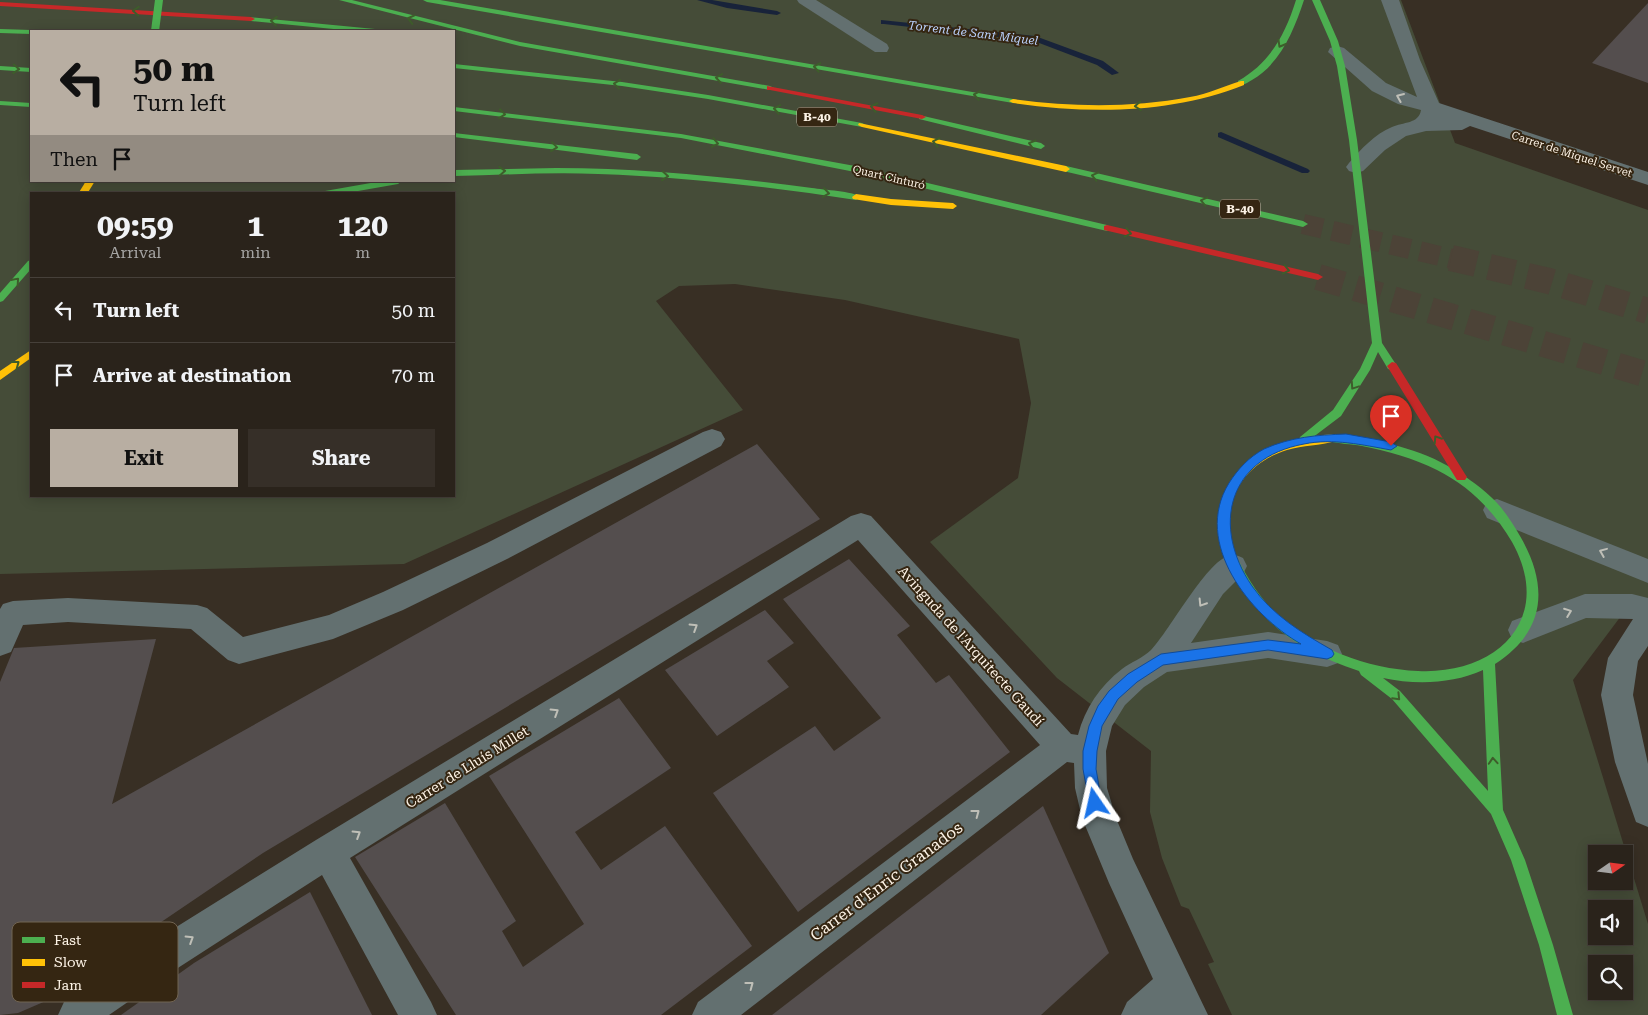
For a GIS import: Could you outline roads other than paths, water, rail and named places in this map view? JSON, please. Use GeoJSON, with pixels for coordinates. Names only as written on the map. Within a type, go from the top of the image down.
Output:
{"type":"FeatureCollection","features":[{"type":"Feature","properties":{"kind":"main road"},"geometry":{"type":"LineString","coordinates":[[155,30],[159,0]]}},
{"type":"Feature","properties":{"kind":"main road"},"geometry":{"type":"LineString","coordinates":[[343,0],[412,19],[544,48],[794,90],[994,133],[1053,150]]}},
{"type":"Feature","properties":{"kind":"main road"},"geometry":{"type":"LineString","coordinates":[[426,0],[1028,104],[1086,107],[1141,106],[1206,96],[1252,77],[1270,62],[1280,46],[1297,14],[1300,0]]}},
{"type":"Feature","properties":{"kind":"main road"},"geometry":{"type":"LineString","coordinates":[[1316,0],[1334,41],[1352,130],[1377,343],[1464,480]]}},
{"type":"Feature","properties":{"kind":"main road"},"geometry":{"type":"LineString","coordinates":[[0,4],[219,16],[365,30]]}},
{"type":"Feature","properties":{"kind":"main road"},"geometry":{"type":"LineString","coordinates":[[0,30],[30,32]]}},
{"type":"Feature","properties":{"kind":"main road"},"geometry":{"type":"LineString","coordinates":[[455,39],[544,48]]}},
{"type":"Feature","properties":{"kind":"main road","name":"B-40"},"geometry":{"type":"LineString","coordinates":[[455,66],[622,84],[778,110],[1033,161],[1303,224]]}},
{"type":"Feature","properties":{"kind":"main road"},"geometry":{"type":"LineString","coordinates":[[0,68],[30,70]]}},
{"type":"Feature","properties":{"kind":"main road"},"geometry":{"type":"LineString","coordinates":[[0,104],[30,105]]}},
{"type":"Feature","properties":{"kind":"main road","name":"Quart Cinturó"},"geometry":{"type":"LineString","coordinates":[[455,108],[681,136],[855,169],[1318,277]]}},
{"type":"Feature","properties":{"kind":"main road"},"geometry":{"type":"LineString","coordinates":[[455,135],[646,158]]}},
{"type":"Feature","properties":{"kind":"main road"},"geometry":{"type":"LineString","coordinates":[[1088,162],[1177,194]]}},
{"type":"Feature","properties":{"kind":"main road"},"geometry":{"type":"LineString","coordinates":[[455,173],[520,170],[616,172],[774,185],[891,202],[1038,212]]}},
{"type":"Feature","properties":{"kind":"main road"},"geometry":{"type":"LineString","coordinates":[[752,172],[845,184]]}},
{"type":"Feature","properties":{"kind":"main road"},"geometry":{"type":"LineString","coordinates":[[336,192],[392,182]]}},
{"type":"Feature","properties":{"kind":"main road"},"geometry":{"type":"LineString","coordinates":[[875,186],[944,190]]}},
{"type":"Feature","properties":{"kind":"main road"},"geometry":{"type":"LineString","coordinates":[[0,299],[30,264]]}},
{"type":"Feature","properties":{"kind":"main road"},"geometry":{"type":"LineString","coordinates":[[1304,440],[1337,413],[1365,370],[1377,343]]}},
{"type":"Feature","properties":{"kind":"main road"},"geometry":{"type":"LineString","coordinates":[[0,376],[30,354]]}},
{"type":"Feature","properties":{"kind":"main road"},"geometry":{"type":"LineString","coordinates":[[1346,438],[1376,442],[1421,457],[1464,480],[1497,510],[1519,540],[1531,571],[1533,602],[1530,617],[1509,648],[1489,662],[1461,672],[1429,677],[1395,675],[1360,666],[1327,654],[1296,636],[1269,614],[1248,591],[1233,566],[1228,553],[1223,528],[1225,504],[1233,484],[1247,466],[1257,458],[1279,447],[1304,440],[1346,438]]}},
{"type":"Feature","properties":{"kind":"main road"},"geometry":{"type":"LineString","coordinates":[[1489,662],[1496,810]]}},
{"type":"Feature","properties":{"kind":"main road"},"geometry":{"type":"LineString","coordinates":[[1360,666],[1396,695],[1496,810],[1518,860],[1546,945],[1565,1015]]}},
{"type":"Feature","properties":{"kind":"street"},"geometry":{"type":"LineString","coordinates":[[1390,0],[1411,60],[1431,108],[1430,116],[1418,127]]}},
{"type":"Feature","properties":{"kind":"street","name":"Carrer de Miquel Servet"},"geometry":{"type":"LineString","coordinates":[[1337,52],[1379,87],[1405,100],[1450,112],[1648,179]]}},
{"type":"Feature","properties":{"kind":"street","name":"Carrer de Miquel Servet"},"geometry":{"type":"LineString","coordinates":[[1356,167],[1371,150],[1392,134],[1418,127],[1459,124],[1496,129]]}},
{"type":"Feature","properties":{"kind":"street"},"geometry":{"type":"LineString","coordinates":[[0,643],[13,613],[68,610],[197,618],[239,651],[333,626],[393,601],[497,551],[712,439]]}},
{"type":"Feature","properties":{"kind":"street"},"geometry":{"type":"LineString","coordinates":[[1497,510],[1648,571]]}},
{"type":"Feature","properties":{"kind":"street","name":"Avinguda de l'Arquitecte Gaudí"},"geometry":{"type":"LineString","coordinates":[[861,524],[1076,749]]}},
{"type":"Feature","properties":{"kind":"street","name":"Carrer de Lluís Millet"},"geometry":{"type":"LineString","coordinates":[[178,947],[328,852],[861,524]]}},
{"type":"Feature","properties":{"kind":"street"},"geometry":{"type":"LineString","coordinates":[[1140,1015],[1182,1000],[1121,872],[1099,818],[1091,788],[1076,749],[1096,726],[1103,710],[1114,695],[1133,678],[1161,660],[1196,613],[1213,586],[1233,566]]}},
{"type":"Feature","properties":{"kind":"street"},"geometry":{"type":"LineString","coordinates":[[1523,630],[1585,606],[1632,606],[1648,610]]}},
{"type":"Feature","properties":{"kind":"street"},"geometry":{"type":"LineString","coordinates":[[1648,626],[1644,627],[1623,658],[1617,694],[1631,762],[1648,812]]}},
{"type":"Feature","properties":{"kind":"street"},"geometry":{"type":"LineString","coordinates":[[1161,660],[1268,645],[1327,654]]}},
{"type":"Feature","properties":{"kind":"street","name":"Carrer d'Enric Granados"},"geometry":{"type":"LineString","coordinates":[[711,1015],[1076,749]]}},
{"type":"Feature","properties":{"kind":"street"},"geometry":{"type":"LineString","coordinates":[[328,852],[418,1015]]}},
{"type":"Feature","properties":{"kind":"street","name":"Carrer de Lluís Millet"},"geometry":{"type":"LineString","coordinates":[[77,1015],[96,1002]]}},
{"type":"Feature","properties":{"kind":"lane"},"geometry":{"type":"LineString","coordinates":[[805,0],[881,48]]}},
{"type":"Feature","properties":{"kind":"waterway","name":"Torrent de Sant Miquel"},"geometry":{"type":"LineString","coordinates":[[701,0],[727,6],[777,13]]}},
{"type":"Feature","properties":{"kind":"waterway","name":"Torrent de Sant Miquel"},"geometry":{"type":"LineString","coordinates":[[884,22],[1035,39],[1100,63],[1115,73]]}},
{"type":"Feature","properties":{"kind":"waterway","name":"Torrent de Sant Miquel"},"geometry":{"type":"LineString","coordinates":[[1221,135],[1305,171]]}},
{"type":"Feature","properties":{"kind":"tunnel"},"geometry":{"type":"LineString","coordinates":[[1303,224],[1457,260]]}},
{"type":"Feature","properties":{"kind":"tunnel"},"geometry":{"type":"LineString","coordinates":[[1451,258],[1549,281],[1648,311]]}},
{"type":"Feature","properties":{"kind":"tunnel"},"geometry":{"type":"LineString","coordinates":[[1318,277],[1648,375]]}}]}
